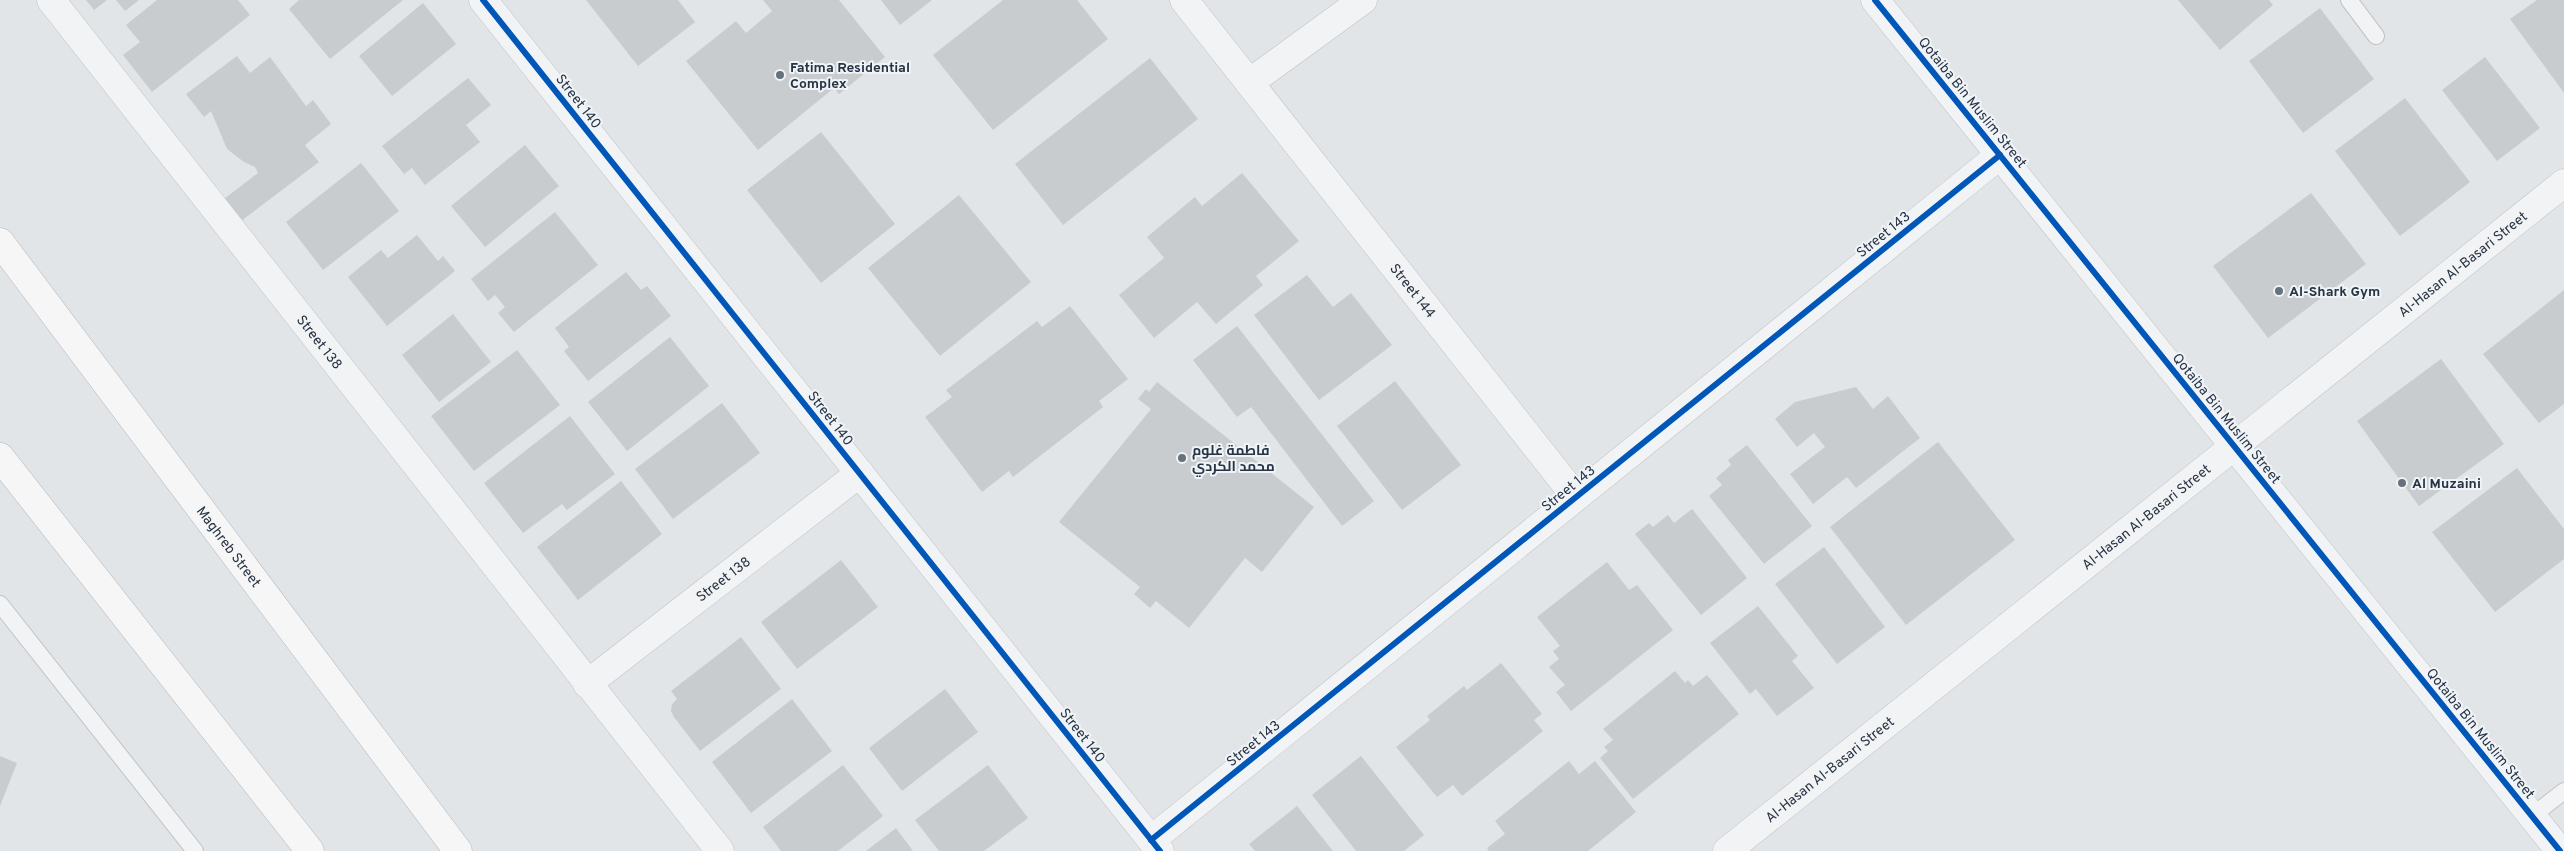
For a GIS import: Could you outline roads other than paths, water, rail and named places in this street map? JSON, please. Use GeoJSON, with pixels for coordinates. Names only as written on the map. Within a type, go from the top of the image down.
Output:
{"type":"FeatureCollection","features":[{"type":"Feature","properties":{"kind":"highway","name":"Maghreb Street"},"geometry":{"type":"LineString","coordinates":[[0,242],[458,851]]}},
{"type":"Feature","properties":{"kind":"highway"},"geometry":{"type":"LineString","coordinates":[[0,458],[310,851]]}},
{"type":"Feature","properties":{"kind":"street","name":"Street 138"},"geometry":{"type":"LineString","coordinates":[[51,0],[720,851]]}},
{"type":"Feature","properties":{"kind":"street","name":"Street 140"},"geometry":{"type":"LineString","coordinates":[[483,0],[1156,846]]}},
{"type":"Feature","properties":{"kind":"street","name":"Street 144"},"geometry":{"type":"LineString","coordinates":[[1184,0],[1576,497]]}},
{"type":"Feature","properties":{"kind":"street"},"geometry":{"type":"LineString","coordinates":[[1249,83],[1363,0]]}},
{"type":"Feature","properties":{"kind":"street","name":"Qotaiba Bin Muslim Street"},"geometry":{"type":"LineString","coordinates":[[1875,0],[2560,851]]}},
{"type":"Feature","properties":{"kind":"street","name":"Street 143"},"geometry":{"type":"LineString","coordinates":[[1156,846],[1576,497],[2000,155]]}},
{"type":"Feature","properties":{"kind":"street","name":"Al-Hasan Al-Basari Street"},"geometry":{"type":"LineString","coordinates":[[1734,849],[2233,445],[2564,182]]}},
{"type":"Feature","properties":{"kind":"street","name":"Street 138"},"geometry":{"type":"LineString","coordinates":[[587,684],[860,473]]}},
{"type":"Feature","properties":{"kind":"lane"},"geometry":{"type":"LineString","coordinates":[[2349,0],[2376,36]]}},
{"type":"Feature","properties":{"kind":"lane"},"geometry":{"type":"LineString","coordinates":[[0,604],[195,851]]}},
{"type":"Feature","properties":{"kind":"lane"},"geometry":{"type":"LineString","coordinates":[[2532,816],[2564,790]]}},
{"type":"Feature","properties":{"kind":"place","name":"Fatima Residential Complex"},"geometry":{"type":"Point","coordinates":[780,75]}},
{"type":"Feature","properties":{"kind":"place","name":"Al-Shark Gym"},"geometry":{"type":"Point","coordinates":[2279,291]}},
{"type":"Feature","properties":{"kind":"place","name":"فاطمة غلوم محمد الكردي"},"geometry":{"type":"Point","coordinates":[1182,458]}},
{"type":"Feature","properties":{"kind":"place","name":"Al Muzaini"},"geometry":{"type":"Point","coordinates":[2402,483]}}]}
